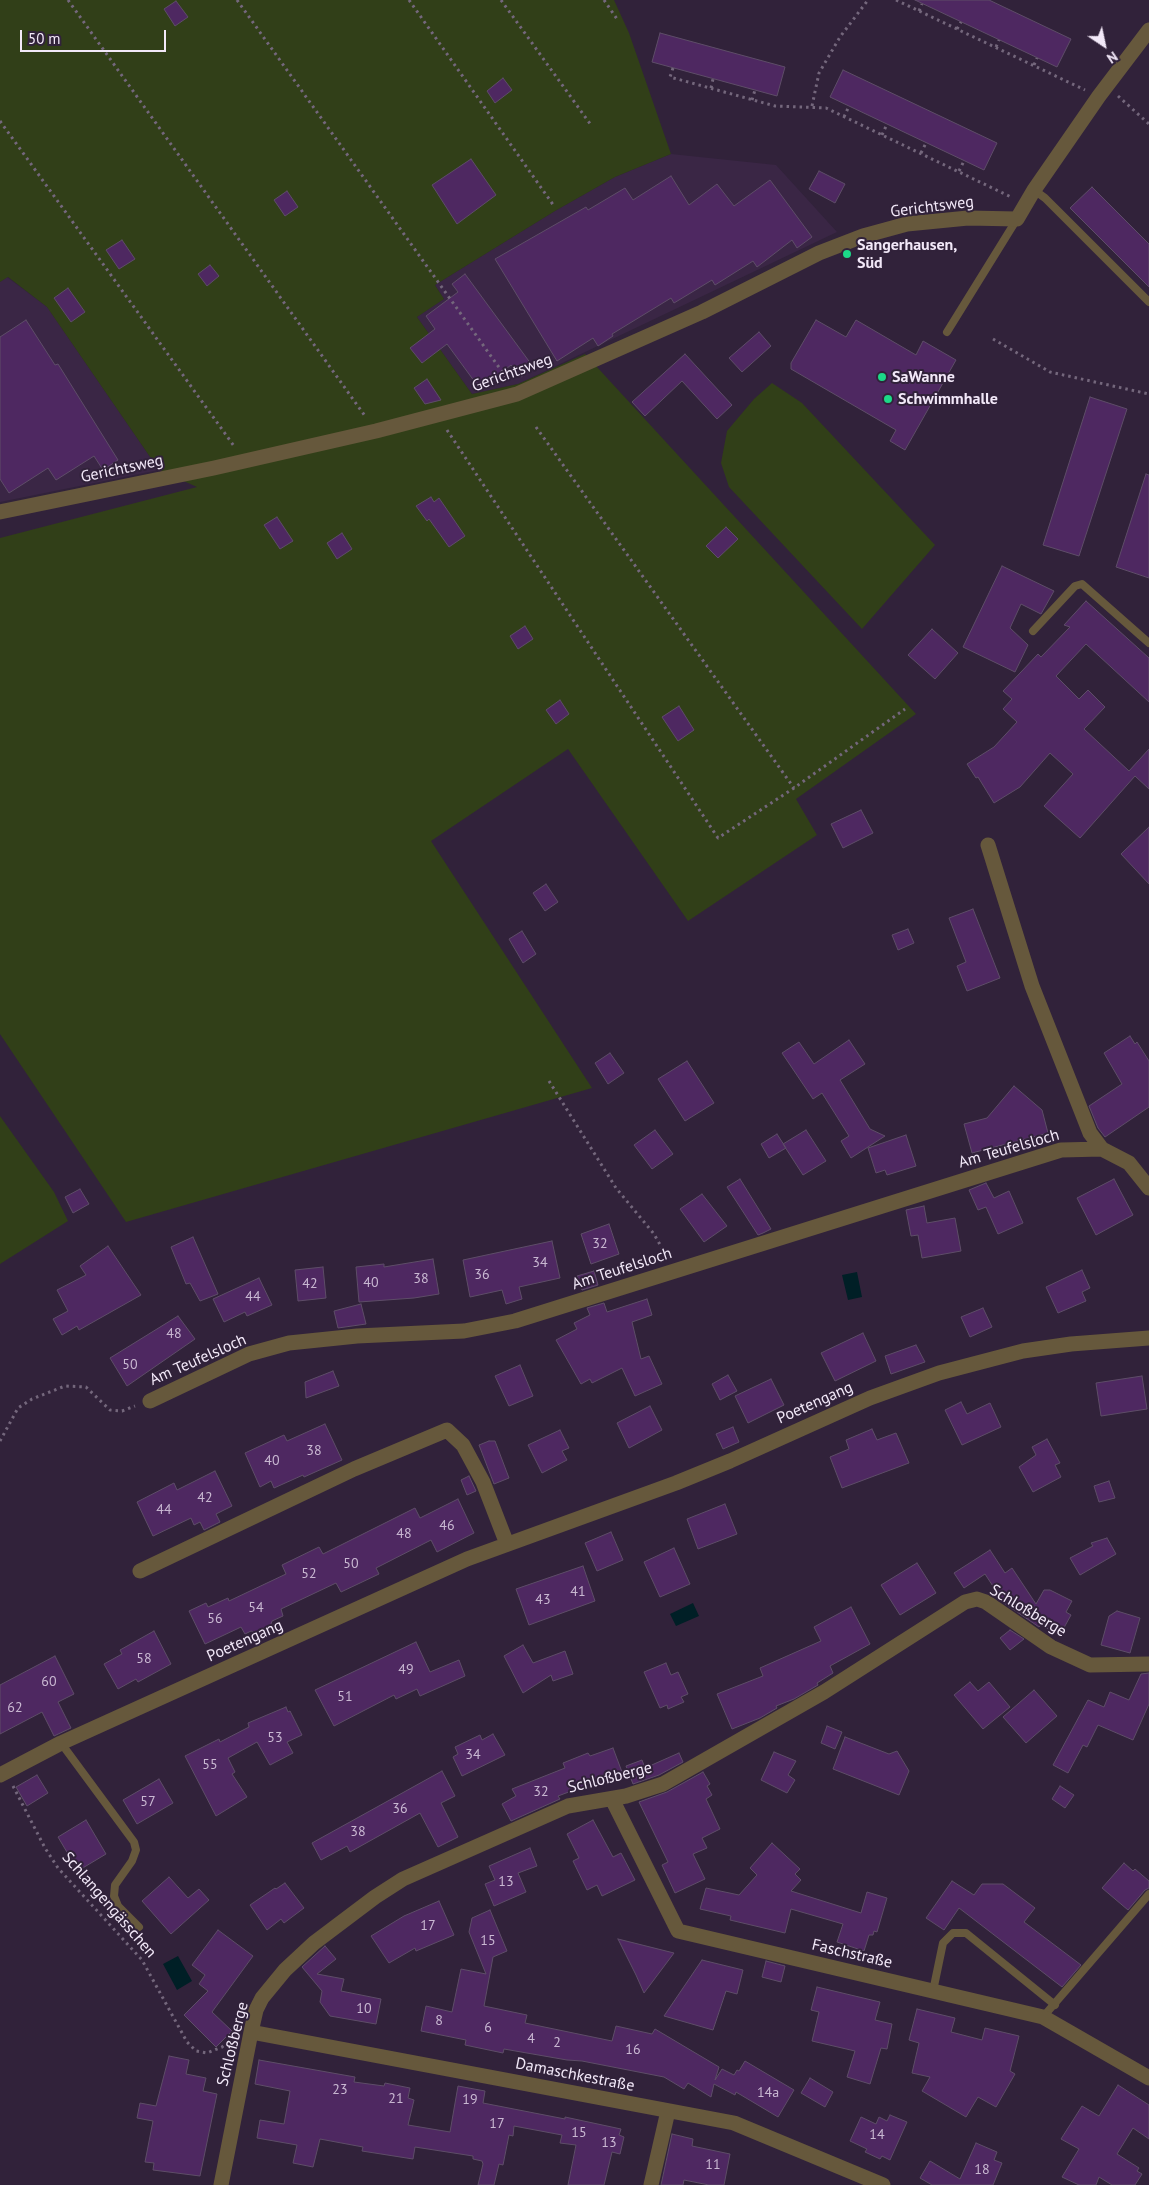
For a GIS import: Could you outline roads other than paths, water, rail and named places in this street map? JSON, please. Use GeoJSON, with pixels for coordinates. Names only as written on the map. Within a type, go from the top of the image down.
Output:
{"type":"FeatureCollection","features":[{"type":"Feature","properties":{"kind":"street"},"geometry":{"type":"LineString","coordinates":[[1017,219],[1034,190],[1103,91],[1149,30]]}},
{"type":"Feature","properties":{"kind":"street","name":"Gerichtsweg"},"geometry":{"type":"LineString","coordinates":[[1,510],[245,461],[437,416],[517,394],[702,312],[819,253],[863,236],[907,224],[968,218],[1017,219]]}},
{"type":"Feature","properties":{"kind":"street"},"geometry":{"type":"LineString","coordinates":[[988,845],[1032,986],[1090,1133],[1102,1150]]}},
{"type":"Feature","properties":{"kind":"street","name":"Am Teufelsloch"},"geometry":{"type":"LineString","coordinates":[[150,1401],[249,1354],[289,1343],[357,1336],[464,1331],[515,1321],[1061,1150],[1102,1150],[1129,1163],[1149,1188]]}},
{"type":"Feature","properties":{"kind":"street","name":"Poetengang"},"geometry":{"type":"LineString","coordinates":[[3,1774],[61,1744],[467,1559],[676,1483],[730,1461],[870,1398],[939,1373],[1024,1351],[1071,1344],[1149,1338]]}},
{"type":"Feature","properties":{"kind":"street"},"geometry":{"type":"LineString","coordinates":[[140,1570],[354,1469],[447,1430],[463,1445],[483,1482],[507,1544]]}},
{"type":"Feature","properties":{"kind":"street","name":"Schloßberge"},"geometry":{"type":"LineString","coordinates":[[221,2185],[251,2032],[259,2004],[285,1970],[314,1943],[382,1892],[410,1876],[566,1807],[640,1792],[679,1776],[831,1688],[966,1602],[977,1599],[986,1602],[1051,1647],[1090,1665],[1149,1664]]}},
{"type":"Feature","properties":{"kind":"street","name":"Faschstraße"},"geometry":{"type":"LineString","coordinates":[[614,1798],[616,1808],[678,1931],[1043,2017],[1149,2078]]}},
{"type":"Feature","properties":{"kind":"street","name":"Damaschkestraße"},"geometry":{"type":"LineString","coordinates":[[251,2032],[738,2125],[883,2185]]}},
{"type":"Feature","properties":{"kind":"street"},"geometry":{"type":"LineString","coordinates":[[651,2185],[668,2111]]}},
{"type":"Feature","properties":{"kind":"lane"},"geometry":{"type":"LineString","coordinates":[[1034,190],[1045,198],[1149,302]]}},
{"type":"Feature","properties":{"kind":"lane"},"geometry":{"type":"LineString","coordinates":[[947,332],[1017,219]]}},
{"type":"Feature","properties":{"kind":"lane"},"geometry":{"type":"LineString","coordinates":[[1033,631],[1075,586],[1082,584],[1149,643]]}},
{"type":"Feature","properties":{"kind":"lane"},"geometry":{"type":"LineString","coordinates":[[61,1744],[134,1842],[136,1850],[132,1861],[115,1885],[114,1896],[118,1906],[139,1927]]}},
{"type":"Feature","properties":{"kind":"lane"},"geometry":{"type":"LineString","coordinates":[[1043,2017],[1149,1894]]}},
{"type":"Feature","properties":{"kind":"lane"},"geometry":{"type":"LineString","coordinates":[[933,1991],[944,1943],[953,1933],[966,1933],[1055,2005]]}},
{"type":"Feature","properties":{"kind":"place","name":"Sangerhausen, Süd"},"geometry":{"type":"Point","coordinates":[847,254]}},
{"type":"Feature","properties":{"kind":"place","name":"SaWanne"},"geometry":{"type":"Point","coordinates":[882,377]}},
{"type":"Feature","properties":{"kind":"place","name":"Schwimmhalle"},"geometry":{"type":"Point","coordinates":[888,399]}}]}
